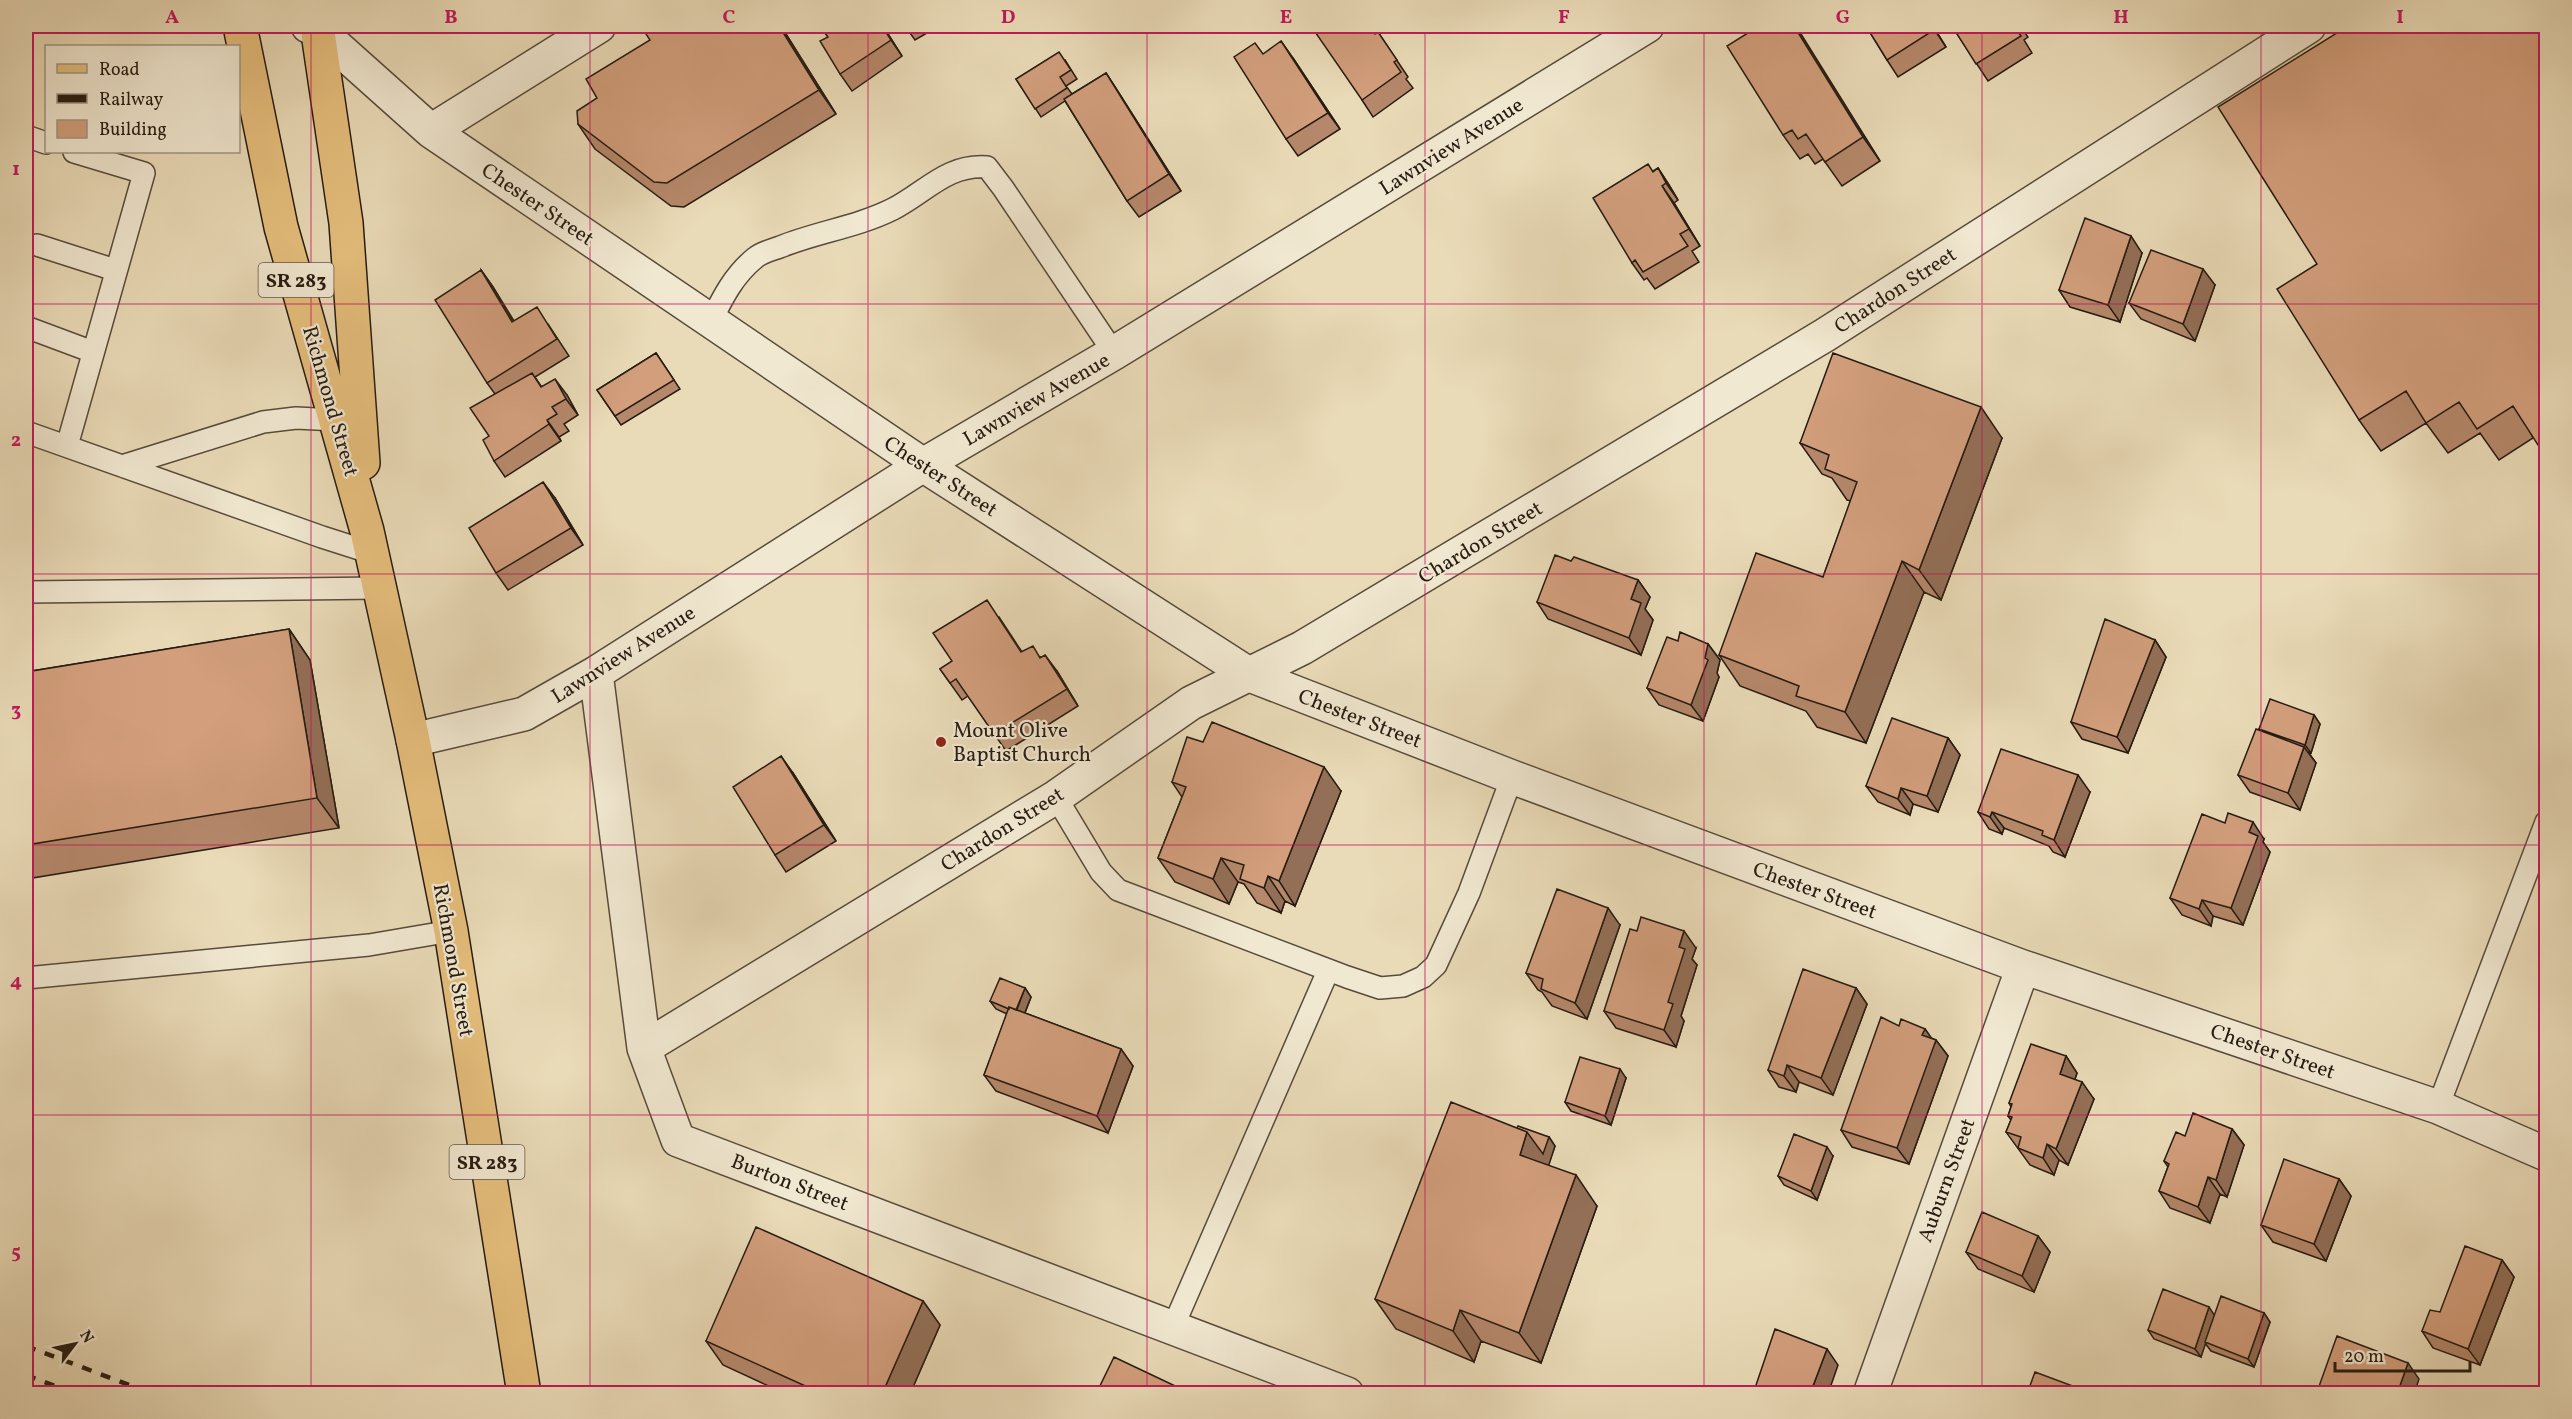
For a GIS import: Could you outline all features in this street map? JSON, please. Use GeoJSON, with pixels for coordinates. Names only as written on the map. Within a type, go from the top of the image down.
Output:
{"type":"FeatureCollection","features":[{"type":"Feature","properties":{"kind":"main road","name":"Richmond Street"},"geometry":{"type":"LineString","coordinates":[[240,26],[281,227],[370,542],[413,740],[451,931],[524,1394]]}},
{"type":"Feature","properties":{"kind":"main road","name":"Richmond Street"},"geometry":{"type":"LineString","coordinates":[[316,27],[346,223],[370,542]]}},
{"type":"Feature","properties":{"kind":"street"},"geometry":{"type":"LineString","coordinates":[[430,131],[599,26]]}},
{"type":"Feature","properties":{"kind":"street","name":"Lawnview Avenue"},"geometry":{"type":"LineString","coordinates":[[413,740],[524,714],[596,673],[923,465],[1114,353],[1647,26]]}},
{"type":"Feature","properties":{"kind":"street","name":"Chardon Street"},"geometry":{"type":"LineString","coordinates":[[644,1048],[1056,797],[1191,703],[1302,648],[1825,335],[2309,26]]}},
{"type":"Feature","properties":{"kind":"street","name":"Chester Street"},"geometry":{"type":"LineString","coordinates":[[316,27],[430,131],[923,465],[1250,675],[1512,777],[2023,967],[2438,1107],[2547,1154]]}},
{"type":"Feature","properties":{"kind":"street","name":"Burton Street"},"geometry":{"type":"LineString","coordinates":[[596,673],[644,1048],[678,1140],[1347,1394]]}},
{"type":"Feature","properties":{"kind":"street","name":"Auburn Street"},"geometry":{"type":"LineString","coordinates":[[1869,1394],[2023,967]]}},
{"type":"Feature","properties":{"kind":"lane"},"geometry":{"type":"LineString","coordinates":[[26,136],[45,143]]}},
{"type":"Feature","properties":{"kind":"lane"},"geometry":{"type":"LineString","coordinates":[[67,446],[144,173],[77,153]]}},
{"type":"Feature","properties":{"kind":"lane"},"geometry":{"type":"LineString","coordinates":[[711,321],[733,279],[757,256],[806,237],[848,226],[893,209],[957,169],[987,167],[1114,353]]}},
{"type":"Feature","properties":{"kind":"lane"},"geometry":{"type":"LineString","coordinates":[[37,245],[115,270]]}},
{"type":"Feature","properties":{"kind":"lane"},"geometry":{"type":"LineString","coordinates":[[26,327],[93,352]]}},
{"type":"Feature","properties":{"kind":"lane"},"geometry":{"type":"LineString","coordinates":[[122,466],[263,422],[296,418],[336,420]]}},
{"type":"Feature","properties":{"kind":"lane"},"geometry":{"type":"LineString","coordinates":[[26,432],[322,537],[370,542]]}},
{"type":"Feature","properties":{"kind":"lane"},"geometry":{"type":"LineString","coordinates":[[26,592],[380,588]]}},
{"type":"Feature","properties":{"kind":"lane"},"geometry":{"type":"LineString","coordinates":[[1056,797],[1101,872],[1118,890],[1328,971],[1380,988],[1403,986],[1423,977],[1436,965],[1469,893],[1512,777]]}},
{"type":"Feature","properties":{"kind":"lane"},"geometry":{"type":"LineString","coordinates":[[2438,1107],[2547,822]]}},
{"type":"Feature","properties":{"kind":"lane"},"geometry":{"type":"LineString","coordinates":[[26,978],[369,945],[451,931]]}},
{"type":"Feature","properties":{"kind":"lane"},"geometry":{"type":"LineString","coordinates":[[1173,1327],[1328,971]]}},
{"type":"Feature","properties":{"kind":"building"},"geometry":{"type":"Polygon","coordinates":[[[659,26],[779,26],[819,90],[667,183],[654,182],[578,124],[577,111],[597,98],[586,79],[650,40],[646,34],[659,26]]]}},
{"type":"Feature","properties":{"kind":"building"},"geometry":{"type":"Polygon","coordinates":[[[820,26],[882,26],[891,40],[840,74],[820,41],[828,37],[820,26]]]}},
{"type":"Feature","properties":{"kind":"building"},"geometry":{"type":"Polygon","coordinates":[[[1311,26],[1369,26],[1375,34],[1378,32],[1397,60],[1394,62],[1401,72],[1362,100],[1311,26]]]}},
{"type":"Feature","properties":{"kind":"building"},"geometry":{"type":"Polygon","coordinates":[[[1759,26],[1794,26],[1863,137],[1825,162],[1806,134],[1798,139],[1792,130],[1783,135],[1727,46],[1759,26]]]}},
{"type":"Feature","properties":{"kind":"building"},"geometry":{"type":"Polygon","coordinates":[[[1866,26],[1932,26],[1934,30],[1887,60],[1866,26]]]}},
{"type":"Feature","properties":{"kind":"building"},"geometry":{"type":"Polygon","coordinates":[[[1952,26],[2014,26],[2021,36],[1976,64],[1952,26]]]}},
{"type":"Feature","properties":{"kind":"building"},"geometry":{"type":"Polygon","coordinates":[[[2348,26],[2547,26],[2547,459],[2513,406],[2477,429],[2459,402],[2426,423],[2406,391],[2359,420],[2277,289],[2317,264],[2218,107],[2348,26]]]}},
{"type":"Feature","properties":{"kind":"building"},"geometry":{"type":"Polygon","coordinates":[[[1281,41],[1328,113],[1286,139],[1234,57],[1255,43],[1263,54],[1281,41]]]}},
{"type":"Feature","properties":{"kind":"building"},"geometry":{"type":"Polygon","coordinates":[[[1059,52],[1071,70],[1060,77],[1067,88],[1035,109],[1016,79],[1059,52]]]}},
{"type":"Feature","properties":{"kind":"building"},"geometry":{"type":"Polygon","coordinates":[[[1106,73],[1169,174],[1127,201],[1064,99],[1106,73]]]}},
{"type":"Feature","properties":{"kind":"building"},"geometry":{"type":"Polygon","coordinates":[[[1648,164],[1653,172],[1658,168],[1666,183],[1662,186],[1689,229],[1680,234],[1688,246],[1643,272],[1635,260],[1632,263],[1593,198],[1648,164]]]}},
{"type":"Feature","properties":{"kind":"building"},"geometry":{"type":"Polygon","coordinates":[[[2085,218],[2131,236],[2108,305],[2059,290],[2085,218]]]}},
{"type":"Feature","properties":{"kind":"building"},"geometry":{"type":"Polygon","coordinates":[[[2151,250],[2203,269],[2183,324],[2129,303],[2151,250]]]}},
{"type":"Feature","properties":{"kind":"building"},"geometry":{"type":"Polygon","coordinates":[[[481,270],[512,322],[537,307],[557,339],[487,383],[435,300],[481,270]]]}},
{"type":"Feature","properties":{"kind":"building"},"geometry":{"type":"Polygon","coordinates":[[[656,353],[674,380],[615,416],[597,390],[656,353]]]}},
{"type":"Feature","properties":{"kind":"building"},"geometry":{"type":"Polygon","coordinates":[[[1833,353],[1981,407],[1919,570],[1902,561],[1845,712],[1796,696],[1799,686],[1719,655],[1756,553],[1823,577],[1857,482],[1825,469],[1829,455],[1800,443],[1833,353]]]}},
{"type":"Feature","properties":{"kind":"building"},"geometry":{"type":"Polygon","coordinates":[[[532,373],[541,387],[555,379],[566,399],[552,407],[557,414],[547,420],[549,424],[494,461],[483,440],[489,436],[470,408],[532,373]]]}},
{"type":"Feature","properties":{"kind":"building"},"geometry":{"type":"Polygon","coordinates":[[[543,482],[571,528],[496,573],[469,528],[543,482]]]}},
{"type":"Feature","properties":{"kind":"building"},"geometry":{"type":"Polygon","coordinates":[[[1555,555],[1571,561],[1574,557],[1638,580],[1631,599],[1641,603],[1629,638],[1537,602],[1555,555]]]}},
{"type":"Feature","properties":{"kind":"building"},"geometry":{"type":"Polygon","coordinates":[[[987,600],[1021,652],[1033,646],[1040,658],[1045,655],[1067,689],[994,734],[956,679],[950,683],[940,669],[952,661],[933,633],[987,600]]]}},
{"type":"Feature","properties":{"kind":"building"},"geometry":{"type":"Polygon","coordinates":[[[2105,619],[2155,640],[2117,737],[2071,722],[2105,619]]]}},
{"type":"Feature","properties":{"kind":"building"},"geometry":{"type":"Polygon","coordinates":[[[289,629],[317,798],[26,845],[26,672],[289,629]]]}},
{"type":"Feature","properties":{"kind":"building"},"geometry":{"type":"Polygon","coordinates":[[[1680,632],[1708,644],[1705,658],[1708,660],[1691,705],[1647,688],[1667,637],[1678,641],[1680,632]]]}},
{"type":"Feature","properties":{"kind":"building"},"geometry":{"type":"Polygon","coordinates":[[[2270,699],[2314,715],[2305,745],[2259,729],[2270,699]]]}},
{"type":"Feature","properties":{"kind":"building"},"geometry":{"type":"Polygon","coordinates":[[[1892,718],[1948,738],[1927,796],[1901,788],[1898,799],[1866,786],[1892,718]]]}},
{"type":"Feature","properties":{"kind":"building"},"geometry":{"type":"Polygon","coordinates":[[[1212,722],[1324,767],[1279,881],[1268,876],[1264,888],[1240,879],[1244,865],[1221,858],[1213,879],[1158,858],[1186,787],[1172,782],[1187,737],[1203,742],[1212,722]]]}},
{"type":"Feature","properties":{"kind":"building"},"geometry":{"type":"Polygon","coordinates":[[[2256,729],[2304,747],[2288,793],[2238,775],[2256,729]]]}},
{"type":"Feature","properties":{"kind":"building"},"geometry":{"type":"Polygon","coordinates":[[[2001,749],[2078,775],[2054,840],[2042,835],[2043,831],[1992,812],[1990,817],[1978,812],[2001,749]]]}},
{"type":"Feature","properties":{"kind":"building"},"geometry":{"type":"Polygon","coordinates":[[[781,756],[824,825],[775,855],[733,787],[781,756]]]}},
{"type":"Feature","properties":{"kind":"building"},"geometry":{"type":"Polygon","coordinates":[[[2228,813],[2253,822],[2249,832],[2258,836],[2231,908],[2202,900],[2199,909],[2170,898],[2202,814],[2225,823],[2228,813]]]}},
{"type":"Feature","properties":{"kind":"building"},"geometry":{"type":"Polygon","coordinates":[[[1557,889],[1608,908],[1575,1003],[1541,989],[1543,979],[1526,973],[1557,889]]]}},
{"type":"Feature","properties":{"kind":"building"},"geometry":{"type":"Polygon","coordinates":[[[1641,917],[1684,931],[1679,947],[1685,949],[1668,1002],[1673,1004],[1664,1030],[1604,1011],[1630,929],[1637,931],[1641,917]]]}},
{"type":"Feature","properties":{"kind":"building"},"geometry":{"type":"Polygon","coordinates":[[[1803,969],[1856,988],[1821,1078],[1787,1065],[1784,1076],[1768,1070],[1803,969]]]}},
{"type":"Feature","properties":{"kind":"building"},"geometry":{"type":"Polygon","coordinates":[[[1000,978],[1025,988],[1016,1010],[990,1001],[1000,978]]]}},
{"type":"Feature","properties":{"kind":"building"},"geometry":{"type":"Polygon","coordinates":[[[1009,1007],[1121,1049],[1097,1116],[984,1075],[1009,1007]]]}},
{"type":"Feature","properties":{"kind":"building"},"geometry":{"type":"Polygon","coordinates":[[[1881,1017],[1899,1026],[1901,1019],[1925,1029],[1922,1035],[1936,1040],[1897,1148],[1841,1130],[1881,1017]]]}},
{"type":"Feature","properties":{"kind":"building"},"geometry":{"type":"Polygon","coordinates":[[[2031,1044],[2066,1056],[2060,1074],[2082,1082],[2056,1149],[2047,1144],[2043,1158],[2018,1148],[2021,1137],[2006,1132],[2012,1117],[2008,1116],[2012,1104],[2009,1103],[2031,1044]]]}},
{"type":"Feature","properties":{"kind":"building"},"geometry":{"type":"Polygon","coordinates":[[[1580,1057],[1620,1069],[1605,1116],[1565,1102],[1580,1057]]]}},
{"type":"Feature","properties":{"kind":"building"},"geometry":{"type":"Polygon","coordinates":[[[1451,1102],[1527,1132],[1520,1155],[1576,1175],[1519,1333],[1460,1310],[1453,1331],[1375,1299],[1451,1102]]]}},
{"type":"Feature","properties":{"kind":"building"},"geometry":{"type":"Polygon","coordinates":[[[2193,1113],[2232,1129],[2216,1180],[2208,1177],[2198,1207],[2159,1191],[2169,1164],[2164,1161],[2176,1132],[2185,1136],[2193,1113]]]}},
{"type":"Feature","properties":{"kind":"building"},"geometry":{"type":"Polygon","coordinates":[[[1518,1126],[1549,1137],[1543,1154],[1527,1132],[1517,1128],[1518,1126]]]}},
{"type":"Feature","properties":{"kind":"building"},"geometry":{"type":"Polygon","coordinates":[[[1794,1134],[1827,1147],[1811,1191],[1778,1176],[1794,1134]]]}},
{"type":"Feature","properties":{"kind":"building"},"geometry":{"type":"Polygon","coordinates":[[[2284,1159],[2339,1179],[2314,1244],[2261,1225],[2284,1159]]]}},
{"type":"Feature","properties":{"kind":"building"},"geometry":{"type":"Polygon","coordinates":[[[1982,1212],[2038,1236],[2022,1276],[1966,1252],[1982,1212]]]}},
{"type":"Feature","properties":{"kind":"building"},"geometry":{"type":"Polygon","coordinates":[[[756,1227],[923,1301],[882,1394],[823,1394],[706,1341],[756,1227]]]}},
{"type":"Feature","properties":{"kind":"building"},"geometry":{"type":"Polygon","coordinates":[[[2465,1246],[2502,1260],[2468,1349],[2422,1331],[2430,1310],[2440,1312],[2465,1246]]]}},
{"type":"Feature","properties":{"kind":"building"},"geometry":{"type":"Polygon","coordinates":[[[2163,1289],[2209,1307],[2195,1349],[2148,1330],[2163,1289]]]}},
{"type":"Feature","properties":{"kind":"building"},"geometry":{"type":"Polygon","coordinates":[[[2221,1296],[2264,1313],[2248,1359],[2205,1342],[2221,1296]]]}},
{"type":"Feature","properties":{"kind":"building"},"geometry":{"type":"Polygon","coordinates":[[[1775,1329],[1827,1349],[1810,1394],[1753,1394],[1775,1329]]]}},
{"type":"Feature","properties":{"kind":"building"},"geometry":{"type":"Polygon","coordinates":[[[2337,1336],[2408,1363],[2397,1394],[2322,1394],[2317,1392],[2337,1336]]]}},
{"type":"Feature","properties":{"kind":"building"},"geometry":{"type":"Polygon","coordinates":[[[1114,1357],[1192,1394],[1096,1394],[1114,1357]]]}},
{"type":"Feature","properties":{"kind":"building"},"geometry":{"type":"Polygon","coordinates":[[[2035,1372],[2094,1394],[2027,1394],[2035,1372]]]}},
{"type":"Feature","properties":{"kind":"railway"},"geometry":{"type":"LineString","coordinates":[[26,1346],[153,1394]]}},
{"type":"Feature","properties":{"kind":"railway"},"geometry":{"type":"LineString","coordinates":[[26,1375],[76,1394]]}},
{"type":"Feature","properties":{"kind":"place","name":"Mount Olive Baptist Church"},"geometry":{"type":"Point","coordinates":[941,742]}}]}
